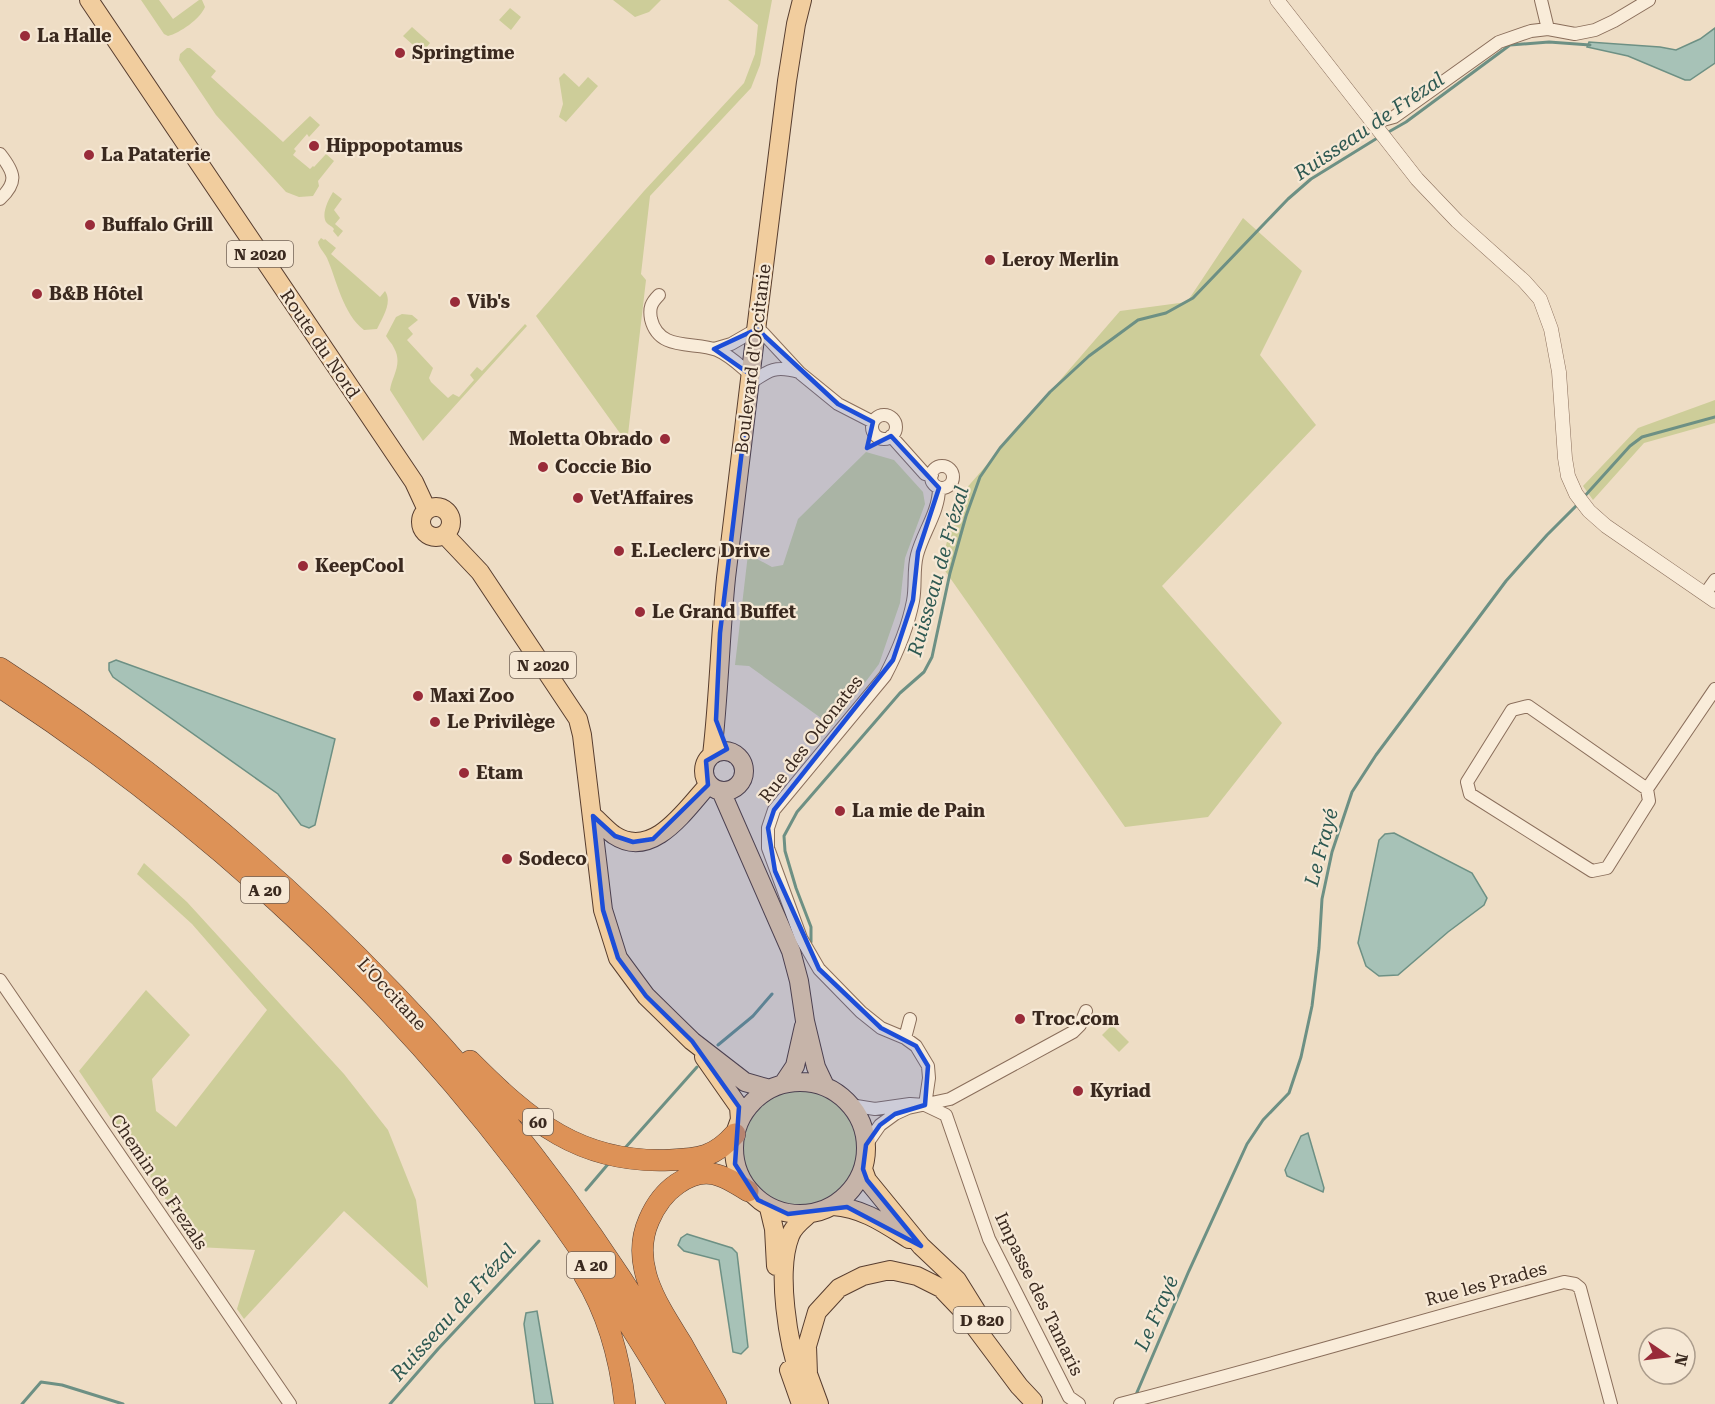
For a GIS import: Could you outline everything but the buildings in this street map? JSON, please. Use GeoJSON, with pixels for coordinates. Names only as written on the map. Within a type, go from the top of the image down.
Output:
{"type":"FeatureCollection","features":[{"type":"Feature","properties":{"kind":"highway","name":"L'Occitane"},"geometry":{"type":"LineString","coordinates":[[0,668],[88,728],[220,829],[322,922],[379,978],[462,1070],[554,1185],[613,1269],[697,1404]]}},
{"type":"Feature","properties":{"kind":"highway","name":"L'Occitane"},"geometry":{"type":"LineString","coordinates":[[0,687],[76,738],[166,807],[255,881],[314,936],[386,1009],[448,1078],[540,1193],[600,1278],[678,1404]]}},
{"type":"Feature","properties":{"kind":"highway","name":"60"},"geometry":{"type":"LineString","coordinates":[[379,978],[447,1036],[497,1088],[528,1115],[567,1140],[608,1155],[645,1160],[683,1160],[708,1156],[719,1150],[737,1127]]}},
{"type":"Feature","properties":{"kind":"highway","name":"60"},"geometry":{"type":"LineString","coordinates":[[494,1133],[589,1283],[609,1329],[617,1356],[626,1404]]}},
{"type":"Feature","properties":{"kind":"highway"},"geometry":{"type":"LineString","coordinates":[[716,1404],[656,1301],[644,1268],[641,1247],[653,1210],[666,1194],[686,1179],[700,1174],[715,1174],[724,1176],[748,1191]]}},
{"type":"Feature","properties":{"kind":"main road","name":"Route du Nord"},"geometry":{"type":"LineString","coordinates":[[89,0],[431,509]]}},
{"type":"Feature","properties":{"kind":"main road","name":"Route du Nord"},"geometry":{"type":"LineString","coordinates":[[102,0],[344,358],[421,477],[431,509]]}},
{"type":"Feature","properties":{"kind":"main road","name":"Boulevard d'Occitanie"},"geometry":{"type":"LineString","coordinates":[[720,753],[716,720],[720,633],[787,81],[802,0]]}},
{"type":"Feature","properties":{"kind":"main road","name":"N 2020"},"geometry":{"type":"LineString","coordinates":[[431,509],[422,519],[422,529],[432,537],[446,535],[480,572],[573,710],[582,735],[603,910],[618,958],[646,996],[692,1041],[745,1082],[777,1086]]}},
{"type":"Feature","properties":{"kind":"main road","name":"Boulevard d'Occitanie"},"geometry":{"type":"LineString","coordinates":[[722,787],[743,777],[743,763],[739,758],[720,753],[706,761],[704,775],[722,787],[735,824],[791,951],[816,1067],[825,1086]]}},
{"type":"Feature","properties":{"kind":"main road"},"geometry":{"type":"LineString","coordinates":[[593,816],[615,836],[633,842],[653,839],[722,787]]}},
{"type":"Feature","properties":{"kind":"main road","name":"Boulevard d'Occitanie"},"geometry":{"type":"LineString","coordinates":[[777,1086],[795,1066],[805,1021]]}},
{"type":"Feature","properties":{"kind":"main road","name":"N 2020"},"geometry":{"type":"LineString","coordinates":[[692,1041],[739,1107],[737,1127]]}},
{"type":"Feature","properties":{"kind":"main road"},"geometry":{"type":"LineString","coordinates":[[808,1215],[788,1214],[770,1208],[748,1191],[740,1178],[733,1149],[737,1127],[753,1102],[777,1086],[804,1082],[825,1086],[850,1105],[861,1123],[866,1144],[863,1169],[852,1190],[833,1206],[808,1215],[799,1222],[790,1234],[786,1252],[784,1280],[790,1341],[799,1374],[811,1404]]}},
{"type":"Feature","properties":{"kind":"main road","name":"D 820"},"geometry":{"type":"LineString","coordinates":[[863,1169],[867,1180],[921,1246],[957,1280],[1034,1402]]}},
{"type":"Feature","properties":{"kind":"main road","name":"D 820"},"geometry":{"type":"LineString","coordinates":[[833,1206],[847,1207],[862,1212],[921,1246]]}},
{"type":"Feature","properties":{"kind":"main road"},"geometry":{"type":"LineString","coordinates":[[770,1208],[776,1248],[775,1280],[778,1323],[791,1376],[801,1404]]}},
{"type":"Feature","properties":{"kind":"main road"},"geometry":{"type":"LineString","coordinates":[[819,1404],[807,1374],[807,1346],[817,1312],[839,1288],[863,1276],[890,1270],[917,1276],[941,1288],[963,1311],[1019,1386],[1034,1402]]}},
{"type":"Feature","properties":{"kind":"street"},"geometry":{"type":"LineString","coordinates":[[1277,0],[1417,179],[1540,299],[1551,329],[1559,372],[1568,476],[1586,507],[1606,526],[1710,598],[1715,580]]}},
{"type":"Feature","properties":{"kind":"street"},"geometry":{"type":"LineString","coordinates":[[1541,0],[1548,29]]}},
{"type":"Feature","properties":{"kind":"street"},"geometry":{"type":"LineString","coordinates":[[1375,125],[1394,117],[1498,42],[1531,31],[1548,29],[1575,34],[1595,30],[1649,0]]}},
{"type":"Feature","properties":{"kind":"street"},"geometry":{"type":"LineString","coordinates":[[0,154],[10,168],[13,179],[10,188],[0,199]]}},
{"type":"Feature","properties":{"kind":"street"},"geometry":{"type":"LineString","coordinates":[[659,295],[652,302],[650,311],[653,326],[660,336],[679,345],[714,349],[730,356],[750,380],[775,368],[800,373]]}},
{"type":"Feature","properties":{"kind":"street"},"geometry":{"type":"LineString","coordinates":[[714,349],[731,344],[757,330],[763,333],[800,373],[838,404],[873,422]]}},
{"type":"Feature","properties":{"kind":"street"},"geometry":{"type":"LineString","coordinates":[[881,415],[894,419],[896,428],[891,436],[883,439],[873,430],[873,422],[881,415]]}},
{"type":"Feature","properties":{"kind":"street"},"geometry":{"type":"LineString","coordinates":[[891,436],[926,474],[932,475]]}},
{"type":"Feature","properties":{"kind":"street"},"geometry":{"type":"LineString","coordinates":[[944,466],[953,475],[951,484],[948,487],[939,488],[933,483],[932,475],[933,471],[944,466]]}},
{"type":"Feature","properties":{"kind":"street","name":"Rue des Odonates"},"geometry":{"type":"LineString","coordinates":[[925,1105],[929,1078],[928,1066],[916,1046],[881,1028],[861,1012],[819,969],[801,938],[768,848],[768,828],[774,810],[885,676],[893,660],[913,600],[918,552],[935,512],[939,488]]}},
{"type":"Feature","properties":{"kind":"street"},"geometry":{"type":"LineString","coordinates":[[1647,789],[1528,706],[1512,710],[1467,782],[1470,794],[1592,871],[1607,868],[1648,801],[1647,789],[1715,689]]}},
{"type":"Feature","properties":{"kind":"street","name":"Chemin de Frezals"},"geometry":{"type":"LineString","coordinates":[[0,980],[290,1404]]}},
{"type":"Feature","properties":{"kind":"street"},"geometry":{"type":"LineString","coordinates":[[866,1144],[880,1125],[895,1114],[908,1108],[950,1099],[1073,1032],[1086,1011]]}},
{"type":"Feature","properties":{"kind":"street"},"geometry":{"type":"LineString","coordinates":[[904,1038],[909,1019]]}},
{"type":"Feature","properties":{"kind":"street"},"geometry":{"type":"LineString","coordinates":[[850,1105],[875,1109],[910,1104],[925,1105]]}},
{"type":"Feature","properties":{"kind":"street","name":"Impasse des Tamaris"},"geometry":{"type":"LineString","coordinates":[[925,1105],[946,1115],[989,1239],[1069,1397],[1079,1404]]}},
{"type":"Feature","properties":{"kind":"street","name":"Rue les Prades"},"geometry":{"type":"LineString","coordinates":[[1122,1404],[1285,1361],[1563,1282],[1575,1284],[1580,1288],[1611,1404]]}},
{"type":"Feature","properties":{"kind":"highlighted area"},"geometry":{"type":"Polygon","coordinates":[[[757,329],[838,404],[873,422],[867,448],[891,436],[939,488],[918,552],[913,600],[893,660],[774,810],[768,828],[775,871],[819,969],[881,1028],[916,1046],[928,1066],[925,1105],[895,1114],[880,1125],[866,1145],[863,1169],[867,1180],[921,1246],[847,1207],[788,1214],[758,1200],[735,1164],[739,1107],[692,1041],[646,996],[618,958],[603,910],[593,816],[615,836],[633,842],[653,839],[708,785],[706,761],[727,749],[716,720],[720,633],[751,375],[714,349],[757,329]]]}},
{"type":"Feature","properties":{"kind":"green space"},"geometry":{"type":"Polygon","coordinates":[[[141,0],[159,0],[173,19],[199,0],[202,0],[205,7],[189,25],[168,36],[164,34],[141,0]]]}},
{"type":"Feature","properties":{"kind":"green space"},"geometry":{"type":"Polygon","coordinates":[[[613,0],[661,0],[649,12],[635,17],[613,0]]]}},
{"type":"Feature","properties":{"kind":"green space"},"geometry":{"type":"Polygon","coordinates":[[[728,0],[772,0],[760,65],[751,88],[650,196],[641,274],[646,280],[627,443],[536,316],[644,191],[744,83],[755,54],[758,25],[728,0]]]}},
{"type":"Feature","properties":{"kind":"green space"},"geometry":{"type":"Polygon","coordinates":[[[510,8],[521,17],[511,30],[499,20],[510,8]]]}},
{"type":"Feature","properties":{"kind":"green space"},"geometry":{"type":"Polygon","coordinates":[[[412,27],[430,43],[422,53],[403,36],[412,27]]]}},
{"type":"Feature","properties":{"kind":"green space"},"geometry":{"type":"Polygon","coordinates":[[[190,48],[216,71],[211,77],[283,142],[310,116],[320,125],[309,137],[307,134],[294,149],[296,151],[293,155],[310,169],[326,154],[334,161],[318,181],[319,186],[313,196],[299,197],[286,192],[216,115],[179,60],[180,54],[190,48]]]}},
{"type":"Feature","properties":{"kind":"green space"},"geometry":{"type":"Polygon","coordinates":[[[564,73],[579,87],[588,77],[598,86],[566,122],[559,117],[563,104],[559,78],[564,73]]]}},
{"type":"Feature","properties":{"kind":"green space"},"geometry":{"type":"Polygon","coordinates":[[[333,192],[342,199],[334,210],[340,218],[335,224],[343,231],[338,237],[327,223],[324,214],[333,192]]]}},
{"type":"Feature","properties":{"kind":"green space"},"geometry":{"type":"Polygon","coordinates":[[[1243,218],[1302,271],[1260,355],[1316,425],[1162,586],[1282,723],[1208,817],[1125,827],[941,565],[958,498],[1120,311],[1187,302],[1243,218]]]}},
{"type":"Feature","properties":{"kind":"green space"},"geometry":{"type":"Polygon","coordinates":[[[321,238],[336,248],[331,254],[380,297],[385,291],[387,305],[377,329],[364,330],[351,315],[318,242],[321,238]]]}},
{"type":"Feature","properties":{"kind":"green space"},"geometry":{"type":"Polygon","coordinates":[[[402,314],[412,315],[418,320],[408,328],[413,334],[407,340],[433,368],[429,378],[431,382],[448,398],[453,394],[459,397],[474,380],[470,375],[477,367],[482,371],[525,324],[527,326],[423,441],[390,390],[397,359],[393,346],[386,336],[396,317],[402,314]]]}},
{"type":"Feature","properties":{"kind":"green space"},"geometry":{"type":"Polygon","coordinates":[[[1715,400],[1715,423],[1644,443],[1593,500],[1583,486],[1638,428],[1715,400]]]}},
{"type":"Feature","properties":{"kind":"green space"},"geometry":{"type":"Polygon","coordinates":[[[866,452],[894,460],[923,492],[925,504],[905,558],[900,603],[879,664],[832,726],[749,666],[735,665],[748,554],[772,567],[783,565],[798,519],[866,452]]]}},
{"type":"Feature","properties":{"kind":"green space"},"geometry":{"type":"Polygon","coordinates":[[[144,863],[187,902],[344,1074],[388,1130],[416,1200],[428,1288],[344,1211],[244,1319],[237,1309],[255,1250],[198,1247],[79,1071],[146,990],[190,1035],[152,1079],[156,1111],[176,1127],[267,1010],[192,924],[137,874],[144,863]]]}},
{"type":"Feature","properties":{"kind":"green space"},"geometry":{"type":"Polygon","coordinates":[[[1112,1025],[1129,1042],[1119,1052],[1102,1035],[1112,1025]]]}},
{"type":"Feature","properties":{"kind":"green space"},"geometry":{"type":"Polygon","coordinates":[[[800,1091],[822,1095],[841,1107],[853,1126],[857,1148],[853,1170],[841,1189],[822,1201],[800,1205],[778,1201],[759,1189],[747,1170],[743,1148],[747,1126],[759,1107],[778,1095],[800,1091]]]}},
{"type":"Feature","properties":{"kind":"shaded area"},"geometry":{"type":"Polygon","coordinates":[[[1715,28],[1715,63],[1690,80],[1685,80],[1628,56],[1587,47],[1589,42],[1676,50],[1700,39],[1715,28]]]}},
{"type":"Feature","properties":{"kind":"shaded area"},"geometry":{"type":"Polygon","coordinates":[[[116,660],[335,739],[315,825],[309,828],[301,825],[278,794],[113,677],[109,670],[109,663],[116,660]]]}},
{"type":"Feature","properties":{"kind":"shaded area"},"geometry":{"type":"Polygon","coordinates":[[[1394,833],[1472,873],[1487,898],[1484,905],[1398,975],[1379,976],[1366,966],[1358,943],[1379,840],[1385,834],[1394,833]]]}},
{"type":"Feature","properties":{"kind":"shaded area"},"geometry":{"type":"Polygon","coordinates":[[[1308,1133],[1324,1188],[1323,1192],[1287,1176],[1285,1170],[1301,1136],[1308,1133]]]}},
{"type":"Feature","properties":{"kind":"shaded area"},"geometry":{"type":"Polygon","coordinates":[[[687,1234],[732,1248],[737,1253],[748,1347],[741,1354],[733,1352],[719,1260],[684,1251],[678,1245],[681,1238],[687,1234]]]}},
{"type":"Feature","properties":{"kind":"shaded area"},"geometry":{"type":"Polygon","coordinates":[[[537,1311],[553,1404],[535,1404],[524,1324],[526,1313],[537,1311]]]}},
{"type":"Feature","properties":{"kind":"waterway","name":"Ruisseau de Frézal"},"geometry":{"type":"LineString","coordinates":[[1385,134],[1406,122],[1510,45],[1549,42],[1590,45]]}},
{"type":"Feature","properties":{"kind":"waterway","name":"Ruisseau de Frézal"},"geometry":{"type":"LineString","coordinates":[[811,942],[811,927],[785,851],[784,836],[797,812],[900,693],[924,672],[932,657],[950,573],[966,516],[980,477],[1000,448],[1050,392],[1089,356],[1138,320],[1166,313],[1193,298],[1288,199],[1311,179],[1379,137]]}},
{"type":"Feature","properties":{"kind":"waterway","name":"Le Frayé"},"geometry":{"type":"LineString","coordinates":[[1583,498],[1630,446],[1642,437],[1715,417]]}},
{"type":"Feature","properties":{"kind":"waterway","name":"Le Frayé"},"geometry":{"type":"LineString","coordinates":[[1135,1397],[1247,1144],[1263,1120],[1289,1093],[1301,1057],[1312,1006],[1322,899],[1332,852],[1352,792],[1376,755],[1506,581],[1579,503]]}},
{"type":"Feature","properties":{"kind":"waterway","name":"Ruisseau de Frézal"},"geometry":{"type":"LineString","coordinates":[[718,1045],[753,1016],[772,994]]}},
{"type":"Feature","properties":{"kind":"waterway","name":"Ruisseau de Frézal"},"geometry":{"type":"LineString","coordinates":[[625,1148],[697,1067]]}},
{"type":"Feature","properties":{"kind":"waterway","name":"Ruisseau de Frézal"},"geometry":{"type":"LineString","coordinates":[[586,1190],[609,1163]]}},
{"type":"Feature","properties":{"kind":"waterway","name":"Ruisseau de Frézal"},"geometry":{"type":"LineString","coordinates":[[390,1404],[539,1241]]}},
{"type":"Feature","properties":{"kind":"waterway","name":"Ruisseau de Frézal"},"geometry":{"type":"LineString","coordinates":[[22,1404],[41,1382],[62,1385],[123,1404]]}},
{"type":"Feature","properties":{"kind":"place","name":"La Halle"},"geometry":{"type":"Point","coordinates":[25,36]}},
{"type":"Feature","properties":{"kind":"place","name":"Springtime"},"geometry":{"type":"Point","coordinates":[400,53]}},
{"type":"Feature","properties":{"kind":"place","name":"Hippopotamus"},"geometry":{"type":"Point","coordinates":[314,146]}},
{"type":"Feature","properties":{"kind":"place","name":"La Pataterie"},"geometry":{"type":"Point","coordinates":[89,155]}},
{"type":"Feature","properties":{"kind":"place","name":"Buffalo Grill"},"geometry":{"type":"Point","coordinates":[90,225]}},
{"type":"Feature","properties":{"kind":"place","name":"Leroy Merlin"},"geometry":{"type":"Point","coordinates":[990,260]}},
{"type":"Feature","properties":{"kind":"place","name":"B&B Hôtel"},"geometry":{"type":"Point","coordinates":[37,294]}},
{"type":"Feature","properties":{"kind":"place","name":"Vib's"},"geometry":{"type":"Point","coordinates":[455,302]}},
{"type":"Feature","properties":{"kind":"place","name":"Moletta Obrado"},"geometry":{"type":"Point","coordinates":[665,439]}},
{"type":"Feature","properties":{"kind":"place","name":"Coccie Bio"},"geometry":{"type":"Point","coordinates":[543,467]}},
{"type":"Feature","properties":{"kind":"place","name":"Vet'Affaires"},"geometry":{"type":"Point","coordinates":[578,498]}},
{"type":"Feature","properties":{"kind":"place","name":"E.Leclerc Drive"},"geometry":{"type":"Point","coordinates":[619,551]}},
{"type":"Feature","properties":{"kind":"place","name":"KeepCool"},"geometry":{"type":"Point","coordinates":[303,566]}},
{"type":"Feature","properties":{"kind":"place","name":"Le Grand Buffet"},"geometry":{"type":"Point","coordinates":[640,612]}},
{"type":"Feature","properties":{"kind":"place","name":"Maxi Zoo"},"geometry":{"type":"Point","coordinates":[418,696]}},
{"type":"Feature","properties":{"kind":"place","name":"Le Privilège"},"geometry":{"type":"Point","coordinates":[435,722]}},
{"type":"Feature","properties":{"kind":"place","name":"Etam"},"geometry":{"type":"Point","coordinates":[464,773]}},
{"type":"Feature","properties":{"kind":"place","name":"La mie de Pain"},"geometry":{"type":"Point","coordinates":[840,811]}},
{"type":"Feature","properties":{"kind":"place","name":"Sodeco"},"geometry":{"type":"Point","coordinates":[507,859]}},
{"type":"Feature","properties":{"kind":"place","name":"Troc.com"},"geometry":{"type":"Point","coordinates":[1020,1019]}},
{"type":"Feature","properties":{"kind":"place","name":"Kyriad"},"geometry":{"type":"Point","coordinates":[1078,1091]}}]}
